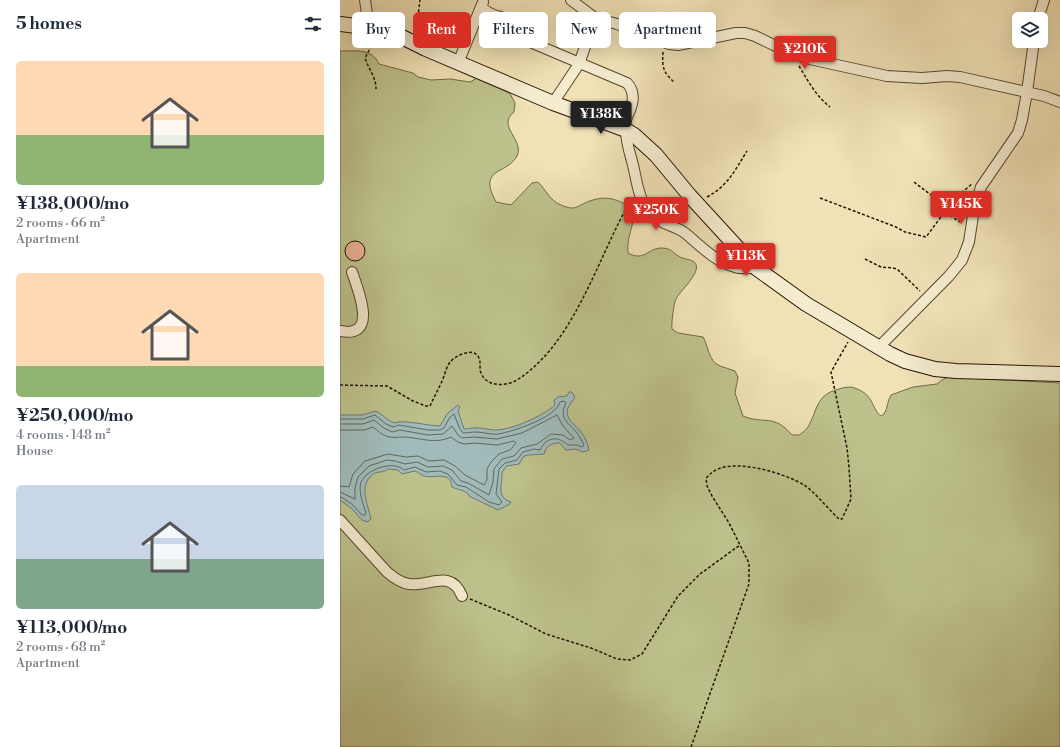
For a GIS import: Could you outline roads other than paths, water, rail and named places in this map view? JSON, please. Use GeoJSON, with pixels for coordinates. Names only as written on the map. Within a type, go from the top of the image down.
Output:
{"type":"FeatureCollection","features":[{"type":"Feature","properties":{"kind":"street"},"geometry":{"type":"LineString","coordinates":[[365,0],[368,12]]}},
{"type":"Feature","properties":{"kind":"street"},"geometry":{"type":"LineString","coordinates":[[571,0],[587,12]]}},
{"type":"Feature","properties":{"kind":"street"},"geometry":{"type":"LineString","coordinates":[[1040,12],[1044,0]]}},
{"type":"Feature","properties":{"kind":"street"},"geometry":{"type":"LineString","coordinates":[[458,63],[483,3]]}},
{"type":"Feature","properties":{"kind":"street"},"geometry":{"type":"LineString","coordinates":[[483,3],[488,12],[511,21],[526,40],[579,64],[622,80],[630,87],[633,91],[633,101],[624,129],[626,142],[634,166],[637,190],[647,208],[655,217],[685,233],[704,251],[717,259],[736,267],[756,268]]}},
{"type":"Feature","properties":{"kind":"street"},"geometry":{"type":"LineString","coordinates":[[611,22],[664,42],[678,45],[736,33],[745,33],[755,36],[794,55],[887,76],[922,78],[947,76],[960,77],[1027,92],[1060,102]]}},
{"type":"Feature","properties":{"kind":"street"},"geometry":{"type":"LineString","coordinates":[[340,24],[352,25]]}},
{"type":"Feature","properties":{"kind":"street"},"geometry":{"type":"LineString","coordinates":[[405,38],[458,63],[553,103],[624,129],[634,135],[656,155],[696,203],[756,268],[800,300],[878,348],[905,361],[935,369],[1060,374]]}},
{"type":"Feature","properties":{"kind":"street"},"geometry":{"type":"LineString","coordinates":[[553,103],[579,64],[585,48]]}},
{"type":"Feature","properties":{"kind":"street"},"geometry":{"type":"LineString","coordinates":[[878,348],[928,298],[962,260],[969,242],[974,209],[981,187],[1018,133],[1027,92],[1033,48]]}},
{"type":"Feature","properties":{"kind":"street"},"geometry":{"type":"LineString","coordinates":[[340,331],[347,332],[358,328],[362,323],[364,316],[352,272]]}},
{"type":"Feature","properties":{"kind":"street"},"geometry":{"type":"LineString","coordinates":[[340,520],[395,579],[409,584],[444,580],[451,582],[460,590],[462,596]]}},
{"type":"Feature","properties":{"kind":"water"},"geometry":{"type":"Polygon","coordinates":[[[569,392],[572,392],[575,397],[568,408],[567,412],[569,419],[584,436],[589,450],[583,452],[576,449],[566,450],[560,443],[554,443],[548,447],[544,454],[524,456],[519,464],[507,466],[502,472],[501,493],[506,500],[511,502],[498,510],[469,496],[464,491],[452,487],[451,482],[445,477],[428,477],[415,471],[402,474],[398,470],[388,469],[373,474],[368,479],[366,484],[365,495],[371,519],[367,522],[362,520],[351,508],[340,500],[340,415],[362,415],[376,411],[394,423],[403,422],[440,426],[447,414],[458,405],[460,407],[458,411],[464,429],[502,429],[527,422],[543,414],[555,405],[554,400],[558,397],[567,396],[569,392]]]}}]}
